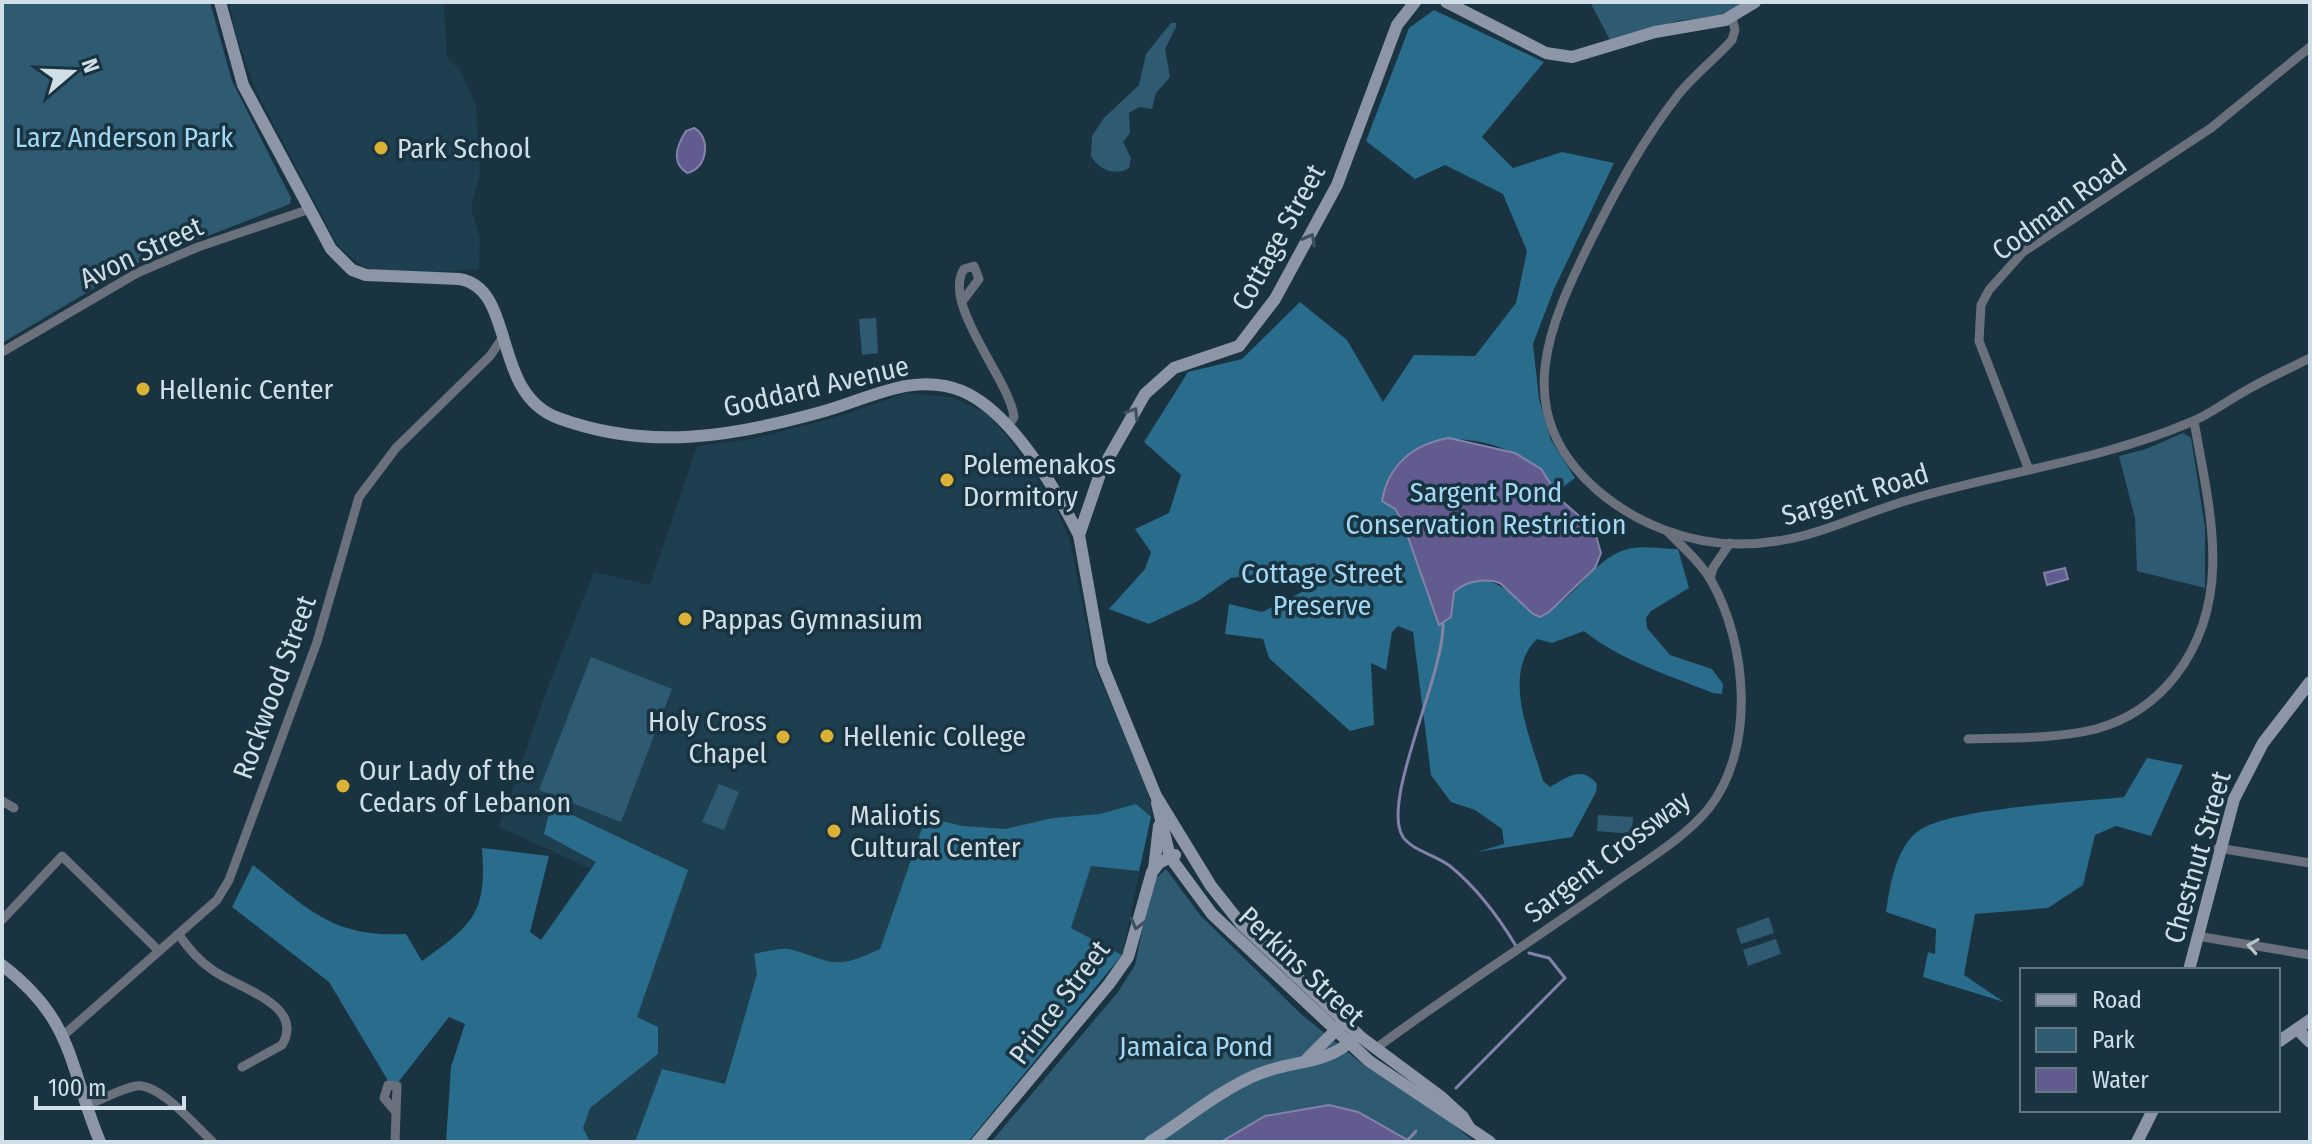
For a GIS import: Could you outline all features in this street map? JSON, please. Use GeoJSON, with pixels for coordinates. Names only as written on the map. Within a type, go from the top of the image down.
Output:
{"type":"FeatureCollection","features":[{"type":"Feature","properties":{"kind":"main road","name":"Goddard Avenue"},"geometry":{"type":"LineString","coordinates":[[220,2],[243,85],[307,210],[331,249],[352,270],[377,277],[471,281],[483,290],[503,337],[515,377],[538,409],[599,431],[666,440],[706,436],[817,413],[883,390],[918,385],[943,386],[963,392],[991,408],[1008,426],[1079,535]]}},
{"type":"Feature","properties":{"kind":"main road","name":"Cottage Street"},"geometry":{"type":"LineString","coordinates":[[1128,728],[1102,664],[1079,535],[1101,471],[1145,394],[1174,368],[1229,351],[1243,343],[1283,287],[1337,185],[1404,2]]}},
{"type":"Feature","properties":{"kind":"main road","name":"Cottage Street"},"geometry":{"type":"LineString","coordinates":[[1397,25],[1415,2]]}},
{"type":"Feature","properties":{"kind":"main road"},"geometry":{"type":"LineString","coordinates":[[1446,2],[1546,53],[1568,57],[1588,54],[1655,32],[1732,18],[1755,2]]}},
{"type":"Feature","properties":{"kind":"main road","name":"Chestnut Street"},"geometry":{"type":"LineString","coordinates":[[2189,968],[2218,848],[2249,765],[2310,682]]}},
{"type":"Feature","properties":{"kind":"main road","name":"Perkins Street"},"geometry":{"type":"LineString","coordinates":[[1128,728],[1156,796],[1188,850],[1237,920],[1340,1026]]}},
{"type":"Feature","properties":{"kind":"main road","name":"Perkins Street"},"geometry":{"type":"LineString","coordinates":[[1156,796],[1159,823],[1170,857],[1212,914],[1340,1026],[1378,1068],[1458,1124],[1469,1127]]}},
{"type":"Feature","properties":{"kind":"main road","name":"Prince Street"},"geometry":{"type":"LineString","coordinates":[[977,1142],[1128,957],[1154,869],[1159,823]]}},
{"type":"Feature","properties":{"kind":"main road"},"geometry":{"type":"LineString","coordinates":[[1154,869],[1170,857],[1188,850]]}},
{"type":"Feature","properties":{"kind":"main road"},"geometry":{"type":"LineString","coordinates":[[2,965],[39,998],[65,1034],[100,1142]]}},
{"type":"Feature","properties":{"kind":"main road"},"geometry":{"type":"LineString","coordinates":[[2280,1041],[2310,1020]]}},
{"type":"Feature","properties":{"kind":"main road"},"geometry":{"type":"LineString","coordinates":[[1307,1059],[1340,1026]]}},
{"type":"Feature","properties":{"kind":"main road"},"geometry":{"type":"LineString","coordinates":[[2297,1029],[2310,1042]]}},
{"type":"Feature","properties":{"kind":"main road"},"geometry":{"type":"LineString","coordinates":[[1150,1142],[1245,1080],[1277,1066],[1307,1059],[1327,1059],[1354,1039]]}},
{"type":"Feature","properties":{"kind":"main road","name":"Perkins Street"},"geometry":{"type":"LineString","coordinates":[[1354,1039],[1375,1049],[1440,1096],[1469,1127],[1490,1142]]}},
{"type":"Feature","properties":{"kind":"main road"},"geometry":{"type":"LineString","coordinates":[[2137,1142],[2152,1112]]}},
{"type":"Feature","properties":{"kind":"street","name":"Sargent Road"},"geometry":{"type":"LineString","coordinates":[[1732,18],[1735,30],[1732,40],[1678,95],[1626,171],[1564,293],[1545,354],[1544,380],[1549,412],[1571,461],[1608,498],[1668,531],[1730,543],[1808,537],[1903,501],[2075,460],[2194,421],[2310,358]]}},
{"type":"Feature","properties":{"kind":"street","name":"Codman Road"},"geometry":{"type":"LineString","coordinates":[[2029,470],[1979,341],[1981,305],[1989,290],[2023,252],[2211,128],[2310,47]]}},
{"type":"Feature","properties":{"kind":"street","name":"Avon Street"},"geometry":{"type":"LineString","coordinates":[[2,352],[137,273],[198,247],[307,210]]}},
{"type":"Feature","properties":{"kind":"street"},"geometry":{"type":"LineString","coordinates":[[964,299],[976,341],[1009,396],[1014,417],[1008,426]]}},
{"type":"Feature","properties":{"kind":"street","name":"Rockwood Street"},"geometry":{"type":"LineString","coordinates":[[65,1034],[207,912],[229,880],[317,642],[366,483],[396,448],[490,356],[503,337]]}},
{"type":"Feature","properties":{"kind":"street"},"geometry":{"type":"LineString","coordinates":[[1968,739],[2080,732],[2115,722],[2153,700],[2191,654],[2207,618],[2215,566],[2194,421]]}},
{"type":"Feature","properties":{"kind":"street","name":"Sargent Crossway"},"geometry":{"type":"LineString","coordinates":[[1375,1049],[1642,863],[1711,806],[1734,754],[1741,723],[1741,680],[1730,627],[1710,579],[1668,531]]}},
{"type":"Feature","properties":{"kind":"street"},"geometry":{"type":"LineString","coordinates":[[1710,579],[1713,568],[1730,543]]}},
{"type":"Feature","properties":{"kind":"street"},"geometry":{"type":"LineString","coordinates":[[2,801],[14,808]]}},
{"type":"Feature","properties":{"kind":"street"},"geometry":{"type":"LineString","coordinates":[[2218,848],[2310,863]]}},
{"type":"Feature","properties":{"kind":"street"},"geometry":{"type":"LineString","coordinates":[[2,920],[62,856],[159,951]]}},
{"type":"Feature","properties":{"kind":"street"},"geometry":{"type":"LineString","coordinates":[[179,935],[194,956],[217,974],[270,1001],[283,1014],[288,1026],[282,1045],[242,1067]]}},
{"type":"Feature","properties":{"kind":"street"},"geometry":{"type":"LineString","coordinates":[[2197,936],[2310,955]]}},
{"type":"Feature","properties":{"kind":"street"},"geometry":{"type":"LineString","coordinates":[[88,1105],[128,1089],[147,1086],[158,1091],[213,1142]]}},
{"type":"Feature","properties":{"kind":"street"},"geometry":{"type":"LineString","coordinates":[[395,1142],[396,1112]]}},
{"type":"Feature","properties":{"kind":"shaded area","name":"Park School"},"geometry":{"type":"Polygon","coordinates":[[[229,2],[444,2],[447,58],[459,69],[476,105],[480,174],[471,208],[480,238],[479,269],[420,273],[376,270],[362,266],[338,246],[256,91],[235,32],[229,2]]]}},
{"type":"Feature","properties":{"kind":"shaded area","name":"Hellenic College"},"geometry":{"type":"Polygon","coordinates":[[[906,393],[951,397],[987,413],[1009,439],[1057,510],[1070,540],[1094,665],[1147,788],[1150,802],[1151,817],[1122,955],[968,1142],[539,1142],[630,887],[499,827],[549,684],[594,572],[650,585],[697,446],[752,439],[834,418],[906,393]]]}},
{"type":"Feature","properties":{"kind":"green space","name":"Larz Anderson Park"},"geometry":{"type":"Polygon","coordinates":[[[2,2],[210,2],[232,81],[291,198],[290,204],[135,264],[2,343],[2,2]]]}},
{"type":"Feature","properties":{"kind":"green space"},"geometry":{"type":"Polygon","coordinates":[[[1590,2],[1748,2],[1721,15],[1677,21],[1610,40],[1590,2]]]}},
{"type":"Feature","properties":{"kind":"green space","name":"Cottage Street Preserve"},"geometry":{"type":"Polygon","coordinates":[[[1434,10],[1544,62],[1482,137],[1513,168],[1562,152],[1614,163],[1554,289],[1533,344],[1539,399],[1551,440],[1575,478],[1556,492],[1539,471],[1516,455],[1489,444],[1461,440],[1433,442],[1409,453],[1392,472],[1382,501],[1395,510],[1402,520],[1438,620],[1452,612],[1454,592],[1475,580],[1496,584],[1507,590],[1533,614],[1560,603],[1614,554],[1640,547],[1678,549],[1689,588],[1651,611],[1646,618],[1647,628],[1670,655],[1712,669],[1723,684],[1722,694],[1713,693],[1629,659],[1584,631],[1552,643],[1537,639],[1526,654],[1520,689],[1527,728],[1543,781],[1550,787],[1574,775],[1586,775],[1597,784],[1596,792],[1572,837],[1477,852],[1504,844],[1502,829],[1475,810],[1451,802],[1431,775],[1413,632],[1398,626],[1392,632],[1386,670],[1371,663],[1374,725],[1350,731],[1269,658],[1263,639],[1225,634],[1229,604],[1262,612],[1310,588],[1291,570],[1231,578],[1198,601],[1149,624],[1109,609],[1145,569],[1151,552],[1135,529],[1169,513],[1181,475],[1144,442],[1188,372],[1242,359],[1300,302],[1347,340],[1383,402],[1414,355],[1475,356],[1516,303],[1527,251],[1503,194],[1445,165],[1415,179],[1366,141],[1409,28],[1434,10]]]}},
{"type":"Feature","properties":{"kind":"green space"},"geometry":{"type":"Polygon","coordinates":[[[1171,23],[1176,23],[1176,27],[1165,49],[1170,77],[1156,93],[1152,109],[1139,107],[1129,113],[1130,133],[1123,142],[1131,158],[1129,168],[1118,172],[1107,170],[1091,156],[1092,136],[1104,118],[1139,85],[1146,54],[1171,23]]]}},
{"type":"Feature","properties":{"kind":"green space"},"geometry":{"type":"Polygon","coordinates":[[[876,318],[878,353],[862,355],[859,319],[876,318]]]}},
{"type":"Feature","properties":{"kind":"green space"},"geometry":{"type":"Polygon","coordinates":[[[2183,433],[2191,438],[2205,527],[2205,588],[2137,571],[2135,518],[2119,456],[2146,449],[2183,433]]]}},
{"type":"Feature","properties":{"kind":"green space"},"geometry":{"type":"Polygon","coordinates":[[[591,657],[672,689],[621,822],[539,790],[591,657]]]}},
{"type":"Feature","properties":{"kind":"green space"},"geometry":{"type":"Polygon","coordinates":[[[2147,758],[2183,765],[2151,836],[2116,826],[2095,835],[2083,885],[2048,908],[1975,914],[1964,975],[2004,1002],[1923,977],[1928,952],[1935,954],[1936,929],[1886,912],[1899,858],[1903,848],[1917,832],[1932,824],[1984,812],[2124,797],[2147,758]]]}},
{"type":"Feature","properties":{"kind":"green space"},"geometry":{"type":"Polygon","coordinates":[[[719,784],[739,792],[724,830],[702,822],[719,784]]]}},
{"type":"Feature","properties":{"kind":"green space"},"geometry":{"type":"Polygon","coordinates":[[[1136,804],[1151,817],[1139,871],[1091,866],[1071,928],[1122,955],[968,1142],[635,1142],[662,1069],[725,1084],[757,974],[754,954],[789,949],[827,961],[844,962],[880,949],[926,817],[962,826],[1005,829],[1053,818],[1100,814],[1136,804]]]}},
{"type":"Feature","properties":{"kind":"green space"},"geometry":{"type":"Polygon","coordinates":[[[551,805],[688,870],[637,1017],[658,1027],[658,1054],[590,1108],[583,1128],[590,1142],[446,1142],[451,1067],[465,1024],[449,1017],[393,1089],[329,982],[232,907],[253,865],[322,918],[359,931],[406,934],[422,961],[454,937],[473,915],[482,888],[482,848],[549,856],[530,932],[541,940],[596,862],[544,834],[551,805]]]}},
{"type":"Feature","properties":{"kind":"green space"},"geometry":{"type":"Polygon","coordinates":[[[1598,815],[1633,817],[1632,834],[1597,831],[1598,815]]]}},
{"type":"Feature","properties":{"kind":"green space","name":"Jamaica Pond"},"geometry":{"type":"Polygon","coordinates":[[[1166,869],[1201,916],[1301,1014],[1365,1066],[1425,1102],[1475,1142],[991,1142],[1118,992],[1135,965],[1152,882],[1166,869]]]}},
{"type":"Feature","properties":{"kind":"green space"},"geometry":{"type":"Polygon","coordinates":[[[1769,917],[1774,933],[1741,944],[1736,929],[1769,917]]]}},
{"type":"Feature","properties":{"kind":"green space"},"geometry":{"type":"Polygon","coordinates":[[[1776,939],[1781,954],[1748,966],[1743,950],[1776,939]]]}},
{"type":"Feature","properties":{"kind":"water"},"geometry":{"type":"Polygon","coordinates":[[[694,128],[703,138],[705,153],[699,166],[687,173],[678,164],[677,153],[686,131],[694,128]]]}},
{"type":"Feature","properties":{"kind":"water"},"geometry":{"type":"Polygon","coordinates":[[[1449,438],[1515,453],[1541,469],[1562,501],[1594,529],[1601,553],[1595,568],[1540,617],[1500,583],[1482,581],[1469,583],[1454,592],[1451,617],[1439,625],[1402,520],[1395,509],[1382,501],[1390,477],[1404,458],[1424,445],[1449,438]]]}},
{"type":"Feature","properties":{"kind":"water"},"geometry":{"type":"Polygon","coordinates":[[[2065,568],[2068,579],[2047,585],[2044,573],[2065,568]]]}},
{"type":"Feature","properties":{"kind":"water","name":"Jamaica Pond"},"geometry":{"type":"Polygon","coordinates":[[[1329,1105],[1358,1112],[1411,1142],[1221,1142],[1265,1116],[1329,1105]]]}},
{"type":"Feature","properties":{"kind":"waterway"},"geometry":{"type":"LineString","coordinates":[[1443,624],[1441,647],[1406,768],[1398,820],[1407,842],[1450,866],[1478,893],[1516,946]]}},
{"type":"Feature","properties":{"kind":"waterway"},"geometry":{"type":"LineString","coordinates":[[1456,1088],[1565,978],[1549,958],[1529,953]]}},
{"type":"Feature","properties":{"kind":"waterway"},"geometry":{"type":"LineString","coordinates":[[1408,1140],[1416,1131]]}},
{"type":"Feature","properties":{"kind":"place","name":"Park School"},"geometry":{"type":"Point","coordinates":[381,148]}},
{"type":"Feature","properties":{"kind":"place","name":"Hellenic Center"},"geometry":{"type":"Point","coordinates":[143,389]}},
{"type":"Feature","properties":{"kind":"place","name":"Polemenakos Dormitory"},"geometry":{"type":"Point","coordinates":[947,480]}},
{"type":"Feature","properties":{"kind":"place","name":"Pappas Gymnasium"},"geometry":{"type":"Point","coordinates":[685,619]}},
{"type":"Feature","properties":{"kind":"place","name":"Hellenic College"},"geometry":{"type":"Point","coordinates":[827,736]}},
{"type":"Feature","properties":{"kind":"place","name":"Holy Cross Chapel"},"geometry":{"type":"Point","coordinates":[783,737]}},
{"type":"Feature","properties":{"kind":"place","name":"Our Lady of the Cedars of Lebanon"},"geometry":{"type":"Point","coordinates":[343,786]}},
{"type":"Feature","properties":{"kind":"place","name":"Maliotis Cultural Center"},"geometry":{"type":"Point","coordinates":[834,831]}},
{"type":"Feature","properties":{"kind":"park label","name":"Sargent Pond Conservation Restriction"},"geometry":{"type":"Point","coordinates":[1486,508]}}]}
